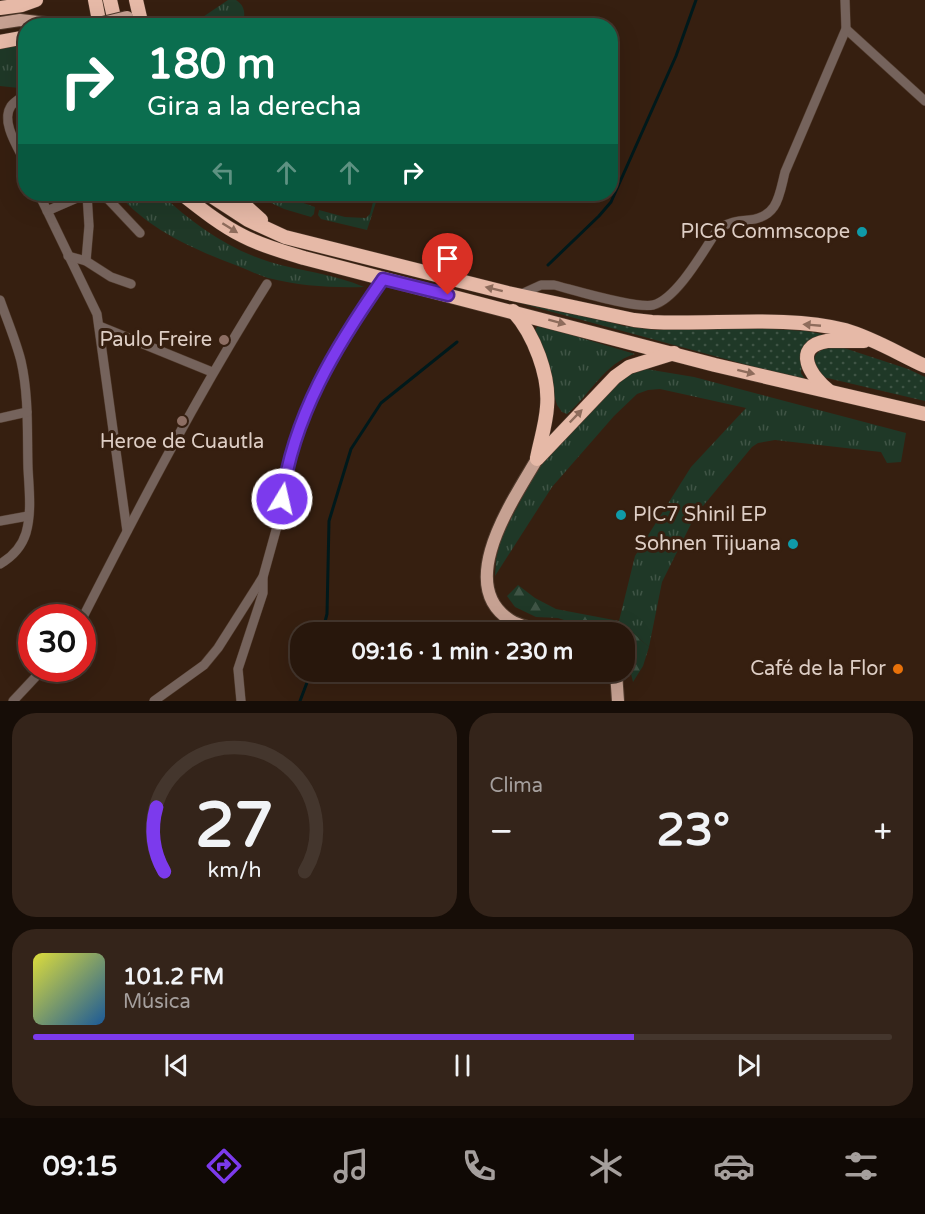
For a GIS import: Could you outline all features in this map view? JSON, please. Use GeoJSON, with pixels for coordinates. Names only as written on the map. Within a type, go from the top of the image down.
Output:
{"type":"FeatureCollection","features":[{"type":"Feature","properties":{"kind":"highway"},"geometry":{"type":"LineString","coordinates":[[0,8],[22,5],[36,0]]}},
{"type":"Feature","properties":{"kind":"highway"},"geometry":{"type":"LineString","coordinates":[[95,0],[98,18]]}},
{"type":"Feature","properties":{"kind":"highway"},"geometry":{"type":"LineString","coordinates":[[110,0],[126,18]]}},
{"type":"Feature","properties":{"kind":"highway"},"geometry":{"type":"LineString","coordinates":[[130,18],[136,0]]}},
{"type":"Feature","properties":{"kind":"highway"},"geometry":{"type":"LineString","coordinates":[[0,42],[18,39]]}},
{"type":"Feature","properties":{"kind":"highway"},"geometry":{"type":"LineString","coordinates":[[192,201],[243,237],[293,255],[832,393],[925,414]]}},
{"type":"Feature","properties":{"kind":"highway"},"geometry":{"type":"LineString","coordinates":[[219,201],[248,220],[285,237],[519,295],[634,320],[676,323],[811,324],[843,330],[925,366]]}},
{"type":"Feature","properties":{"kind":"highway"},"geometry":{"type":"LineString","coordinates":[[240,201],[285,237]]}},
{"type":"Feature","properties":{"kind":"highway"},"geometry":{"type":"LineString","coordinates":[[513,311],[531,335],[539,357],[548,396],[537,459]]}},
{"type":"Feature","properties":{"kind":"highway"},"geometry":{"type":"LineString","coordinates":[[832,393],[819,383],[809,370],[807,357],[811,348],[827,341],[872,341]]}},
{"type":"Feature","properties":{"kind":"highway"},"geometry":{"type":"LineString","coordinates":[[537,459],[615,377],[629,367],[674,353]]}},
{"type":"Feature","properties":{"kind":"main road"},"geometry":{"type":"LineString","coordinates":[[0,23],[18,20]]}},
{"type":"Feature","properties":{"kind":"main road"},"geometry":{"type":"LineString","coordinates":[[0,29],[18,27]]}},
{"type":"Feature","properties":{"kind":"main road"},"geometry":{"type":"LineString","coordinates":[[513,622],[492,601],[486,572],[496,535],[505,514],[537,459]]}},
{"type":"Feature","properties":{"kind":"main road"},"geometry":{"type":"LineString","coordinates":[[617,682],[618,701]]}},
{"type":"Feature","properties":{"kind":"street"},"geometry":{"type":"LineString","coordinates":[[519,295],[541,285],[547,285],[645,306],[653,305],[667,298],[679,285],[718,229],[737,220],[758,219],[766,216],[772,210],[780,193],[785,172],[846,29],[845,0]]}},
{"type":"Feature","properties":{"kind":"street"},"geometry":{"type":"LineString","coordinates":[[846,29],[925,102]]}},
{"type":"Feature","properties":{"kind":"street"},"geometry":{"type":"LineString","coordinates":[[18,100],[12,105],[8,116],[11,133],[18,147]]}},
{"type":"Feature","properties":{"kind":"street"},"geometry":{"type":"LineString","coordinates":[[42,201],[94,304],[127,531]]}},
{"type":"Feature","properties":{"kind":"street"},"geometry":{"type":"LineString","coordinates":[[47,211],[71,201]]}},
{"type":"Feature","properties":{"kind":"street"},"geometry":{"type":"LineString","coordinates":[[86,261],[89,226],[87,201]]}},
{"type":"Feature","properties":{"kind":"street"},"geometry":{"type":"LineString","coordinates":[[110,201],[140,233]]}},
{"type":"Feature","properties":{"kind":"street"},"geometry":{"type":"LineString","coordinates":[[68,256],[86,261],[111,278],[131,284]]}},
{"type":"Feature","properties":{"kind":"street"},"geometry":{"type":"LineString","coordinates":[[241,701],[238,669],[263,593],[263,577],[278,522],[285,475],[296,434],[306,407],[342,340],[383,279]]}},
{"type":"Feature","properties":{"kind":"street"},"geometry":{"type":"LineString","coordinates":[[90,604],[212,372],[267,284]]}},
{"type":"Feature","properties":{"kind":"street"},"geometry":{"type":"LineString","coordinates":[[0,301],[21,361],[27,412],[28,516],[26,532],[17,549],[0,564]]}},
{"type":"Feature","properties":{"kind":"street"},"geometry":{"type":"LineString","coordinates":[[99,326],[212,372]]}},
{"type":"Feature","properties":{"kind":"street"},"geometry":{"type":"LineString","coordinates":[[0,418],[27,412]]}},
{"type":"Feature","properties":{"kind":"street"},"geometry":{"type":"LineString","coordinates":[[0,521],[28,516]]}},
{"type":"Feature","properties":{"kind":"street"},"geometry":{"type":"LineString","coordinates":[[154,701],[204,664],[218,648],[263,577]]}},
{"type":"Feature","properties":{"kind":"street"},"geometry":{"type":"LineString","coordinates":[[13,701],[31,682]]}},
{"type":"Feature","properties":{"kind":"green space"},"geometry":{"type":"Polygon","coordinates":[[[228,0],[236,0],[242,5],[244,14],[244,18],[211,16],[201,18],[228,0]]]}},
{"type":"Feature","properties":{"kind":"green space"},"geometry":{"type":"Polygon","coordinates":[[[18,47],[18,88],[0,86],[0,49],[18,47]]]}},
{"type":"Feature","properties":{"kind":"green space"},"geometry":{"type":"Polygon","coordinates":[[[124,201],[169,201],[198,225],[225,243],[255,257],[364,287],[304,285],[268,278],[174,238],[124,201]]]}},
{"type":"Feature","properties":{"kind":"green space"},"geometry":{"type":"Polygon","coordinates":[[[267,201],[298,201],[315,207],[311,217],[267,201]]]}},
{"type":"Feature","properties":{"kind":"green space"},"geometry":{"type":"Polygon","coordinates":[[[373,201],[376,201],[367,230],[321,219],[318,215],[319,210],[345,217],[366,218],[370,214],[373,201]]]}},
{"type":"Feature","properties":{"kind":"green space"},"geometry":{"type":"Polygon","coordinates":[[[512,301],[576,313],[624,326],[657,330],[754,328],[806,331],[838,337],[802,357],[801,373],[806,381],[512,301]]]}},
{"type":"Feature","properties":{"kind":"green space"},"geometry":{"type":"Polygon","coordinates":[[[538,325],[635,354],[615,364],[567,414],[562,412],[557,405],[535,330],[538,325]]]}},
{"type":"Feature","properties":{"kind":"green space"},"geometry":{"type":"Polygon","coordinates":[[[835,345],[908,369],[925,377],[925,401],[823,377],[815,365],[815,356],[822,350],[835,345]]]}},
{"type":"Feature","properties":{"kind":"green space"},"geometry":{"type":"Polygon","coordinates":[[[646,369],[694,377],[906,433],[901,462],[887,463],[881,452],[775,440],[758,443],[752,447],[703,506],[700,506],[662,582],[649,647],[635,635],[635,622],[619,621],[635,556],[691,467],[746,408],[660,389],[637,394],[614,416],[552,487],[495,576],[501,538],[536,471],[554,447],[625,376],[646,369]]]}},
{"type":"Feature","properties":{"kind":"green space"},"geometry":{"type":"Polygon","coordinates":[[[518,585],[535,598],[556,609],[620,622],[570,622],[558,618],[536,617],[515,607],[507,596],[518,585]]]}},
{"type":"Feature","properties":{"kind":"green space"},"geometry":{"type":"Polygon","coordinates":[[[635,635],[649,647],[643,666],[635,679],[635,635]]]}},
{"type":"Feature","properties":{"kind":"waterway"},"geometry":{"type":"LineString","coordinates":[[618,186],[676,56],[696,0]]}},
{"type":"Feature","properties":{"kind":"waterway"},"geometry":{"type":"LineString","coordinates":[[548,265],[611,201]]}},
{"type":"Feature","properties":{"kind":"waterway"},"geometry":{"type":"LineString","coordinates":[[325,622],[329,521],[351,449],[381,403],[457,342]]}},
{"type":"Feature","properties":{"kind":"waterway"},"geometry":{"type":"LineString","coordinates":[[300,701],[307,682]]}},
{"type":"Feature","properties":{"kind":"place","name":"PIC6 Commscope"},"geometry":{"type":"Point","coordinates":[862,232]}},
{"type":"Feature","properties":{"kind":"place","name":"Paulo Freire"},"geometry":{"type":"Point","coordinates":[224,340]}},
{"type":"Feature","properties":{"kind":"place","name":"Heroe de Cuautla"},"geometry":{"type":"Point","coordinates":[182,421]}},
{"type":"Feature","properties":{"kind":"place","name":"PIC7 Shinil EP"},"geometry":{"type":"Point","coordinates":[621,515]}},
{"type":"Feature","properties":{"kind":"place","name":"Sohnen Tijuana"},"geometry":{"type":"Point","coordinates":[793,544]}},
{"type":"Feature","properties":{"kind":"place","name":"Café de la Flor"},"geometry":{"type":"Point","coordinates":[898,669]}},
{"type":"Feature","properties":{"kind":"route"},"geometry":{"type":"LineString","coordinates":[[282,499],[285,475],[306,407],[342,340],[383,279],[448,295]]}}]}
